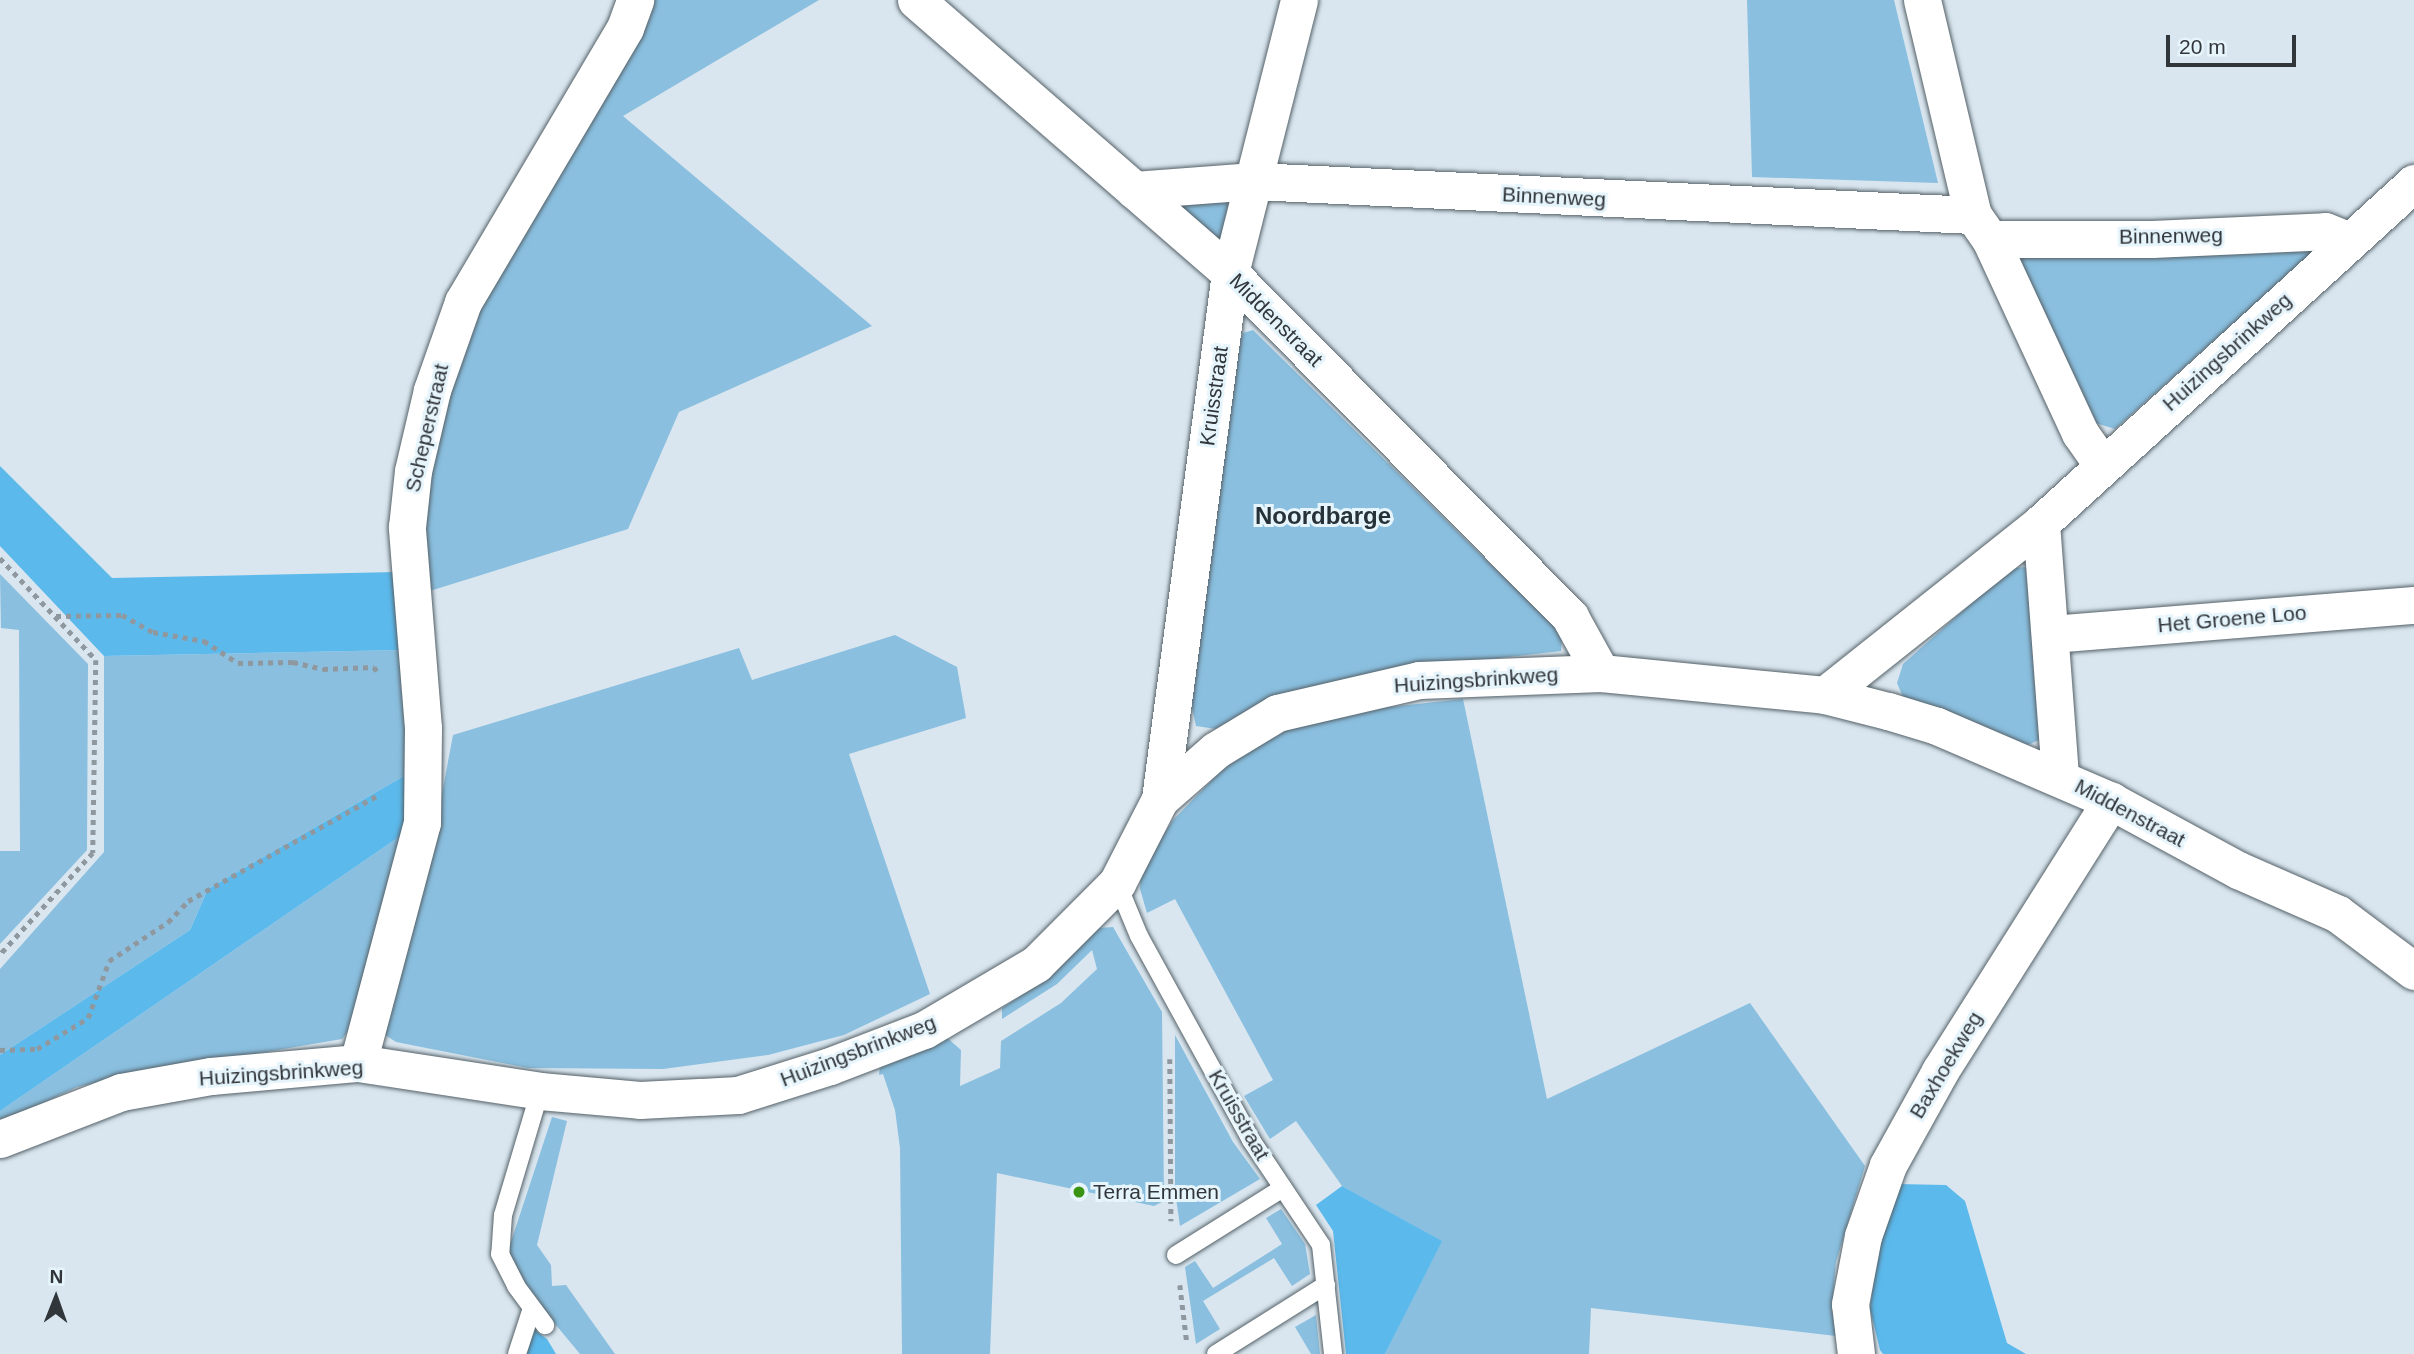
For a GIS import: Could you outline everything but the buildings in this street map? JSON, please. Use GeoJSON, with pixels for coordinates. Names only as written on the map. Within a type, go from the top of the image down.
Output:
{"type":"FeatureCollection","features":[{"type":"Feature","properties":{"kind":"street","name":"Scheperstraat"},"geometry":{"type":"LineString","coordinates":[[358,1063],[422,822],[424,728],[407,527],[413,471],[432,390],[463,302],[625,28],[635,0]]}},
{"type":"Feature","properties":{"kind":"street","name":"Middenstraat"},"geometry":{"type":"LineString","coordinates":[[916,0],[1230,273],[1570,617],[1601,673]]}},
{"type":"Feature","properties":{"kind":"street","name":"Kruisstraat"},"geometry":{"type":"LineString","coordinates":[[1160,799],[1230,273],[1299,0]]}},
{"type":"Feature","properties":{"kind":"street"},"geometry":{"type":"LineString","coordinates":[[1922,0],[1981,227],[2080,433],[2102,465]]}},
{"type":"Feature","properties":{"kind":"street","name":"Binnenweg"},"geometry":{"type":"LineString","coordinates":[[1135,190],[1254,181],[2152,239],[2325,231],[2350,240]]}},
{"type":"Feature","properties":{"kind":"street","name":"Huizingsbrinkweg"},"geometry":{"type":"LineString","coordinates":[[0,1139],[121,1092],[211,1076],[358,1063],[540,1091],[640,1100],[738,1095],[830,1066],[924,1030],[1036,964],[1117,883],[1160,799],[1216,750],[1277,713],[1328,698],[1419,680],[1601,673],[1825,695],[2041,523],[2414,183]]}},
{"type":"Feature","properties":{"kind":"street"},"geometry":{"type":"LineString","coordinates":[[2041,523],[2060,776]]}},
{"type":"Feature","properties":{"kind":"street","name":"Het Groene Loo"},"geometry":{"type":"LineString","coordinates":[[2051,634],[2414,605]]}},
{"type":"Feature","properties":{"kind":"street","name":"Middenstraat"},"geometry":{"type":"LineString","coordinates":[[1825,695],[1937,726],[2060,776],[2238,870],[2338,914],[2414,971]]}},
{"type":"Feature","properties":{"kind":"street","name":"Baxhoekweg"},"geometry":{"type":"LineString","coordinates":[[1856,1354],[1850,1304],[1863,1236],[1888,1166],[1940,1072],[2111,801]]}},
{"type":"Feature","properties":{"kind":"lane","name":"Kruisstraat"},"geometry":{"type":"LineString","coordinates":[[1117,883],[1139,936],[1251,1140],[1321,1245],[1333,1354]]}},
{"type":"Feature","properties":{"kind":"lane"},"geometry":{"type":"LineString","coordinates":[[540,1091],[503,1215],[499,1254],[545,1325]]}},
{"type":"Feature","properties":{"kind":"lane"},"geometry":{"type":"LineString","coordinates":[[1176,1255],[1283,1188]]}},
{"type":"Feature","properties":{"kind":"lane"},"geometry":{"type":"LineString","coordinates":[[1216,1354],[1326,1284]]}},
{"type":"Feature","properties":{"kind":"lane"},"geometry":{"type":"LineString","coordinates":[[517,1354],[532,1308]]}},
{"type":"Feature","properties":{"kind":"path"},"geometry":{"type":"LineString","coordinates":[[0,558],[96,660],[93,853],[0,955]]}},
{"type":"Feature","properties":{"kind":"path"},"geometry":{"type":"LineString","coordinates":[[56,615],[122,615],[153,632],[204,641],[238,663],[293,662],[323,669],[374,667],[382,677]]}},
{"type":"Feature","properties":{"kind":"path"},"geometry":{"type":"LineString","coordinates":[[0,1050],[37,1049],[88,1018],[109,961],[168,922],[188,901],[379,797],[382,784]]}},
{"type":"Feature","properties":{"kind":"path"},"geometry":{"type":"LineString","coordinates":[[1178,1007],[1170,1017],[1171,1219],[1189,1354]]}},
{"type":"Feature","properties":{"kind":"shaded area"},"geometry":{"type":"Polygon","coordinates":[[[644,0],[819,0],[623,116],[872,326],[679,412],[628,529],[433,590],[422,586],[419,507],[449,367],[644,0]]]}},
{"type":"Feature","properties":{"kind":"shaded area"},"geometry":{"type":"Polygon","coordinates":[[[1747,0],[1894,0],[1938,183],[1752,177],[1747,0]]]}},
{"type":"Feature","properties":{"kind":"shaded area"},"geometry":{"type":"Polygon","coordinates":[[[1180,197],[1224,197],[1229,206],[1224,237],[1219,240],[1178,208],[1180,197]]]}},
{"type":"Feature","properties":{"kind":"shaded area"},"geometry":{"type":"Polygon","coordinates":[[[2325,242],[2115,429],[2089,421],[2014,259],[2023,249],[2325,242]]]}},
{"type":"Feature","properties":{"kind":"shaded area"},"geometry":{"type":"Polygon","coordinates":[[[1253,330],[1554,627],[1562,637],[1561,651],[1403,669],[1262,703],[1216,729],[1196,726],[1191,703],[1240,341],[1243,333],[1253,330]]]}},
{"type":"Feature","properties":{"kind":"shaded area"},"geometry":{"type":"Polygon","coordinates":[[[0,466],[112,578],[397,572],[402,650],[104,656],[0,546],[0,466]]]}},
{"type":"Feature","properties":{"kind":"shaded area"},"geometry":{"type":"Polygon","coordinates":[[[2024,567],[2031,571],[2042,739],[2025,746],[1903,697],[1897,683],[1903,664],[2010,569],[2024,567]]]}},
{"type":"Feature","properties":{"kind":"shaded area"},"geometry":{"type":"Polygon","coordinates":[[[0,574],[88,664],[87,850],[0,944],[0,851],[20,851],[19,630],[1,628],[0,574]]]}},
{"type":"Feature","properties":{"kind":"shaded area"},"geometry":{"type":"Polygon","coordinates":[[[895,635],[957,667],[966,718],[849,754],[930,994],[844,1035],[768,1055],[663,1069],[528,1068],[396,1042],[379,1031],[436,826],[453,735],[739,648],[752,680],[895,635]]]}},
{"type":"Feature","properties":{"kind":"shaded area"},"geometry":{"type":"Polygon","coordinates":[[[402,650],[411,772],[208,889],[190,930],[0,1055],[0,969],[104,852],[104,656],[402,650]]]}},
{"type":"Feature","properties":{"kind":"shaded area"},"geometry":{"type":"Polygon","coordinates":[[[1463,699],[1547,1099],[1750,1003],[1865,1166],[1836,1262],[1832,1306],[1836,1336],[1591,1308],[1589,1354],[1385,1354],[1441,1241],[1342,1186],[1296,1121],[1270,1139],[1244,1096],[1273,1080],[1175,899],[1147,913],[1140,889],[1141,868],[1174,819],[1221,771],[1273,734],[1362,710],[1463,699]]]}},
{"type":"Feature","properties":{"kind":"shaded area"},"geometry":{"type":"Polygon","coordinates":[[[411,772],[409,830],[0,1111],[0,1055],[190,930],[208,889],[411,772]]]}},
{"type":"Feature","properties":{"kind":"shaded area"},"geometry":{"type":"Polygon","coordinates":[[[409,830],[348,1031],[342,1039],[120,1077],[77,1087],[0,1123],[0,1111],[409,830]]]}},
{"type":"Feature","properties":{"kind":"shaded area"},"geometry":{"type":"Polygon","coordinates":[[[1113,927],[1162,1012],[1164,1201],[1154,1206],[997,1173],[990,1354],[902,1354],[900,1148],[895,1110],[883,1074],[879,1075],[880,1063],[945,1036],[961,1050],[960,1086],[1000,1068],[1001,1041],[1061,1003],[1097,969],[1092,950],[1057,984],[1002,1019],[1002,1008],[1046,980],[1099,928],[1113,927]]]}},
{"type":"Feature","properties":{"kind":"shaded area"},"geometry":{"type":"Polygon","coordinates":[[[1175,1035],[1233,1142],[1260,1179],[1180,1226],[1175,1191],[1175,1035]]]}},
{"type":"Feature","properties":{"kind":"shaded area"},"geometry":{"type":"Polygon","coordinates":[[[552,1117],[567,1121],[537,1245],[551,1265],[552,1286],[566,1285],[615,1354],[580,1354],[531,1295],[508,1251],[552,1117]]]}},
{"type":"Feature","properties":{"kind":"shaded area"},"geometry":{"type":"Polygon","coordinates":[[[1897,1184],[1946,1185],[1965,1201],[2007,1343],[2026,1354],[1883,1354],[1870,1309],[1876,1260],[1897,1184]]]}},
{"type":"Feature","properties":{"kind":"shaded area"},"geometry":{"type":"Polygon","coordinates":[[[1342,1186],[1442,1241],[1385,1354],[1346,1354],[1333,1231],[1316,1205],[1342,1186]]]}},
{"type":"Feature","properties":{"kind":"shaded area"},"geometry":{"type":"Polygon","coordinates":[[[1281,1209],[1305,1244],[1310,1274],[1292,1286],[1274,1258],[1203,1301],[1220,1329],[1196,1344],[1185,1267],[1195,1261],[1213,1288],[1282,1244],[1266,1218],[1281,1209]]]}},
{"type":"Feature","properties":{"kind":"shaded area"},"geometry":{"type":"Polygon","coordinates":[[[1316,1315],[1320,1354],[1311,1354],[1295,1327],[1316,1315]]]}},
{"type":"Feature","properties":{"kind":"shaded area"},"geometry":{"type":"Polygon","coordinates":[[[533,1329],[547,1339],[556,1354],[526,1354],[533,1329]]]}},
{"type":"Feature","properties":{"kind":"place","name":"Terra Emmen"},"geometry":{"type":"Point","coordinates":[1079,1192]}},
{"type":"Feature","properties":{"kind":"district","name":"Noordbarge"},"geometry":{"type":"Point","coordinates":[1323,516]}}]}
